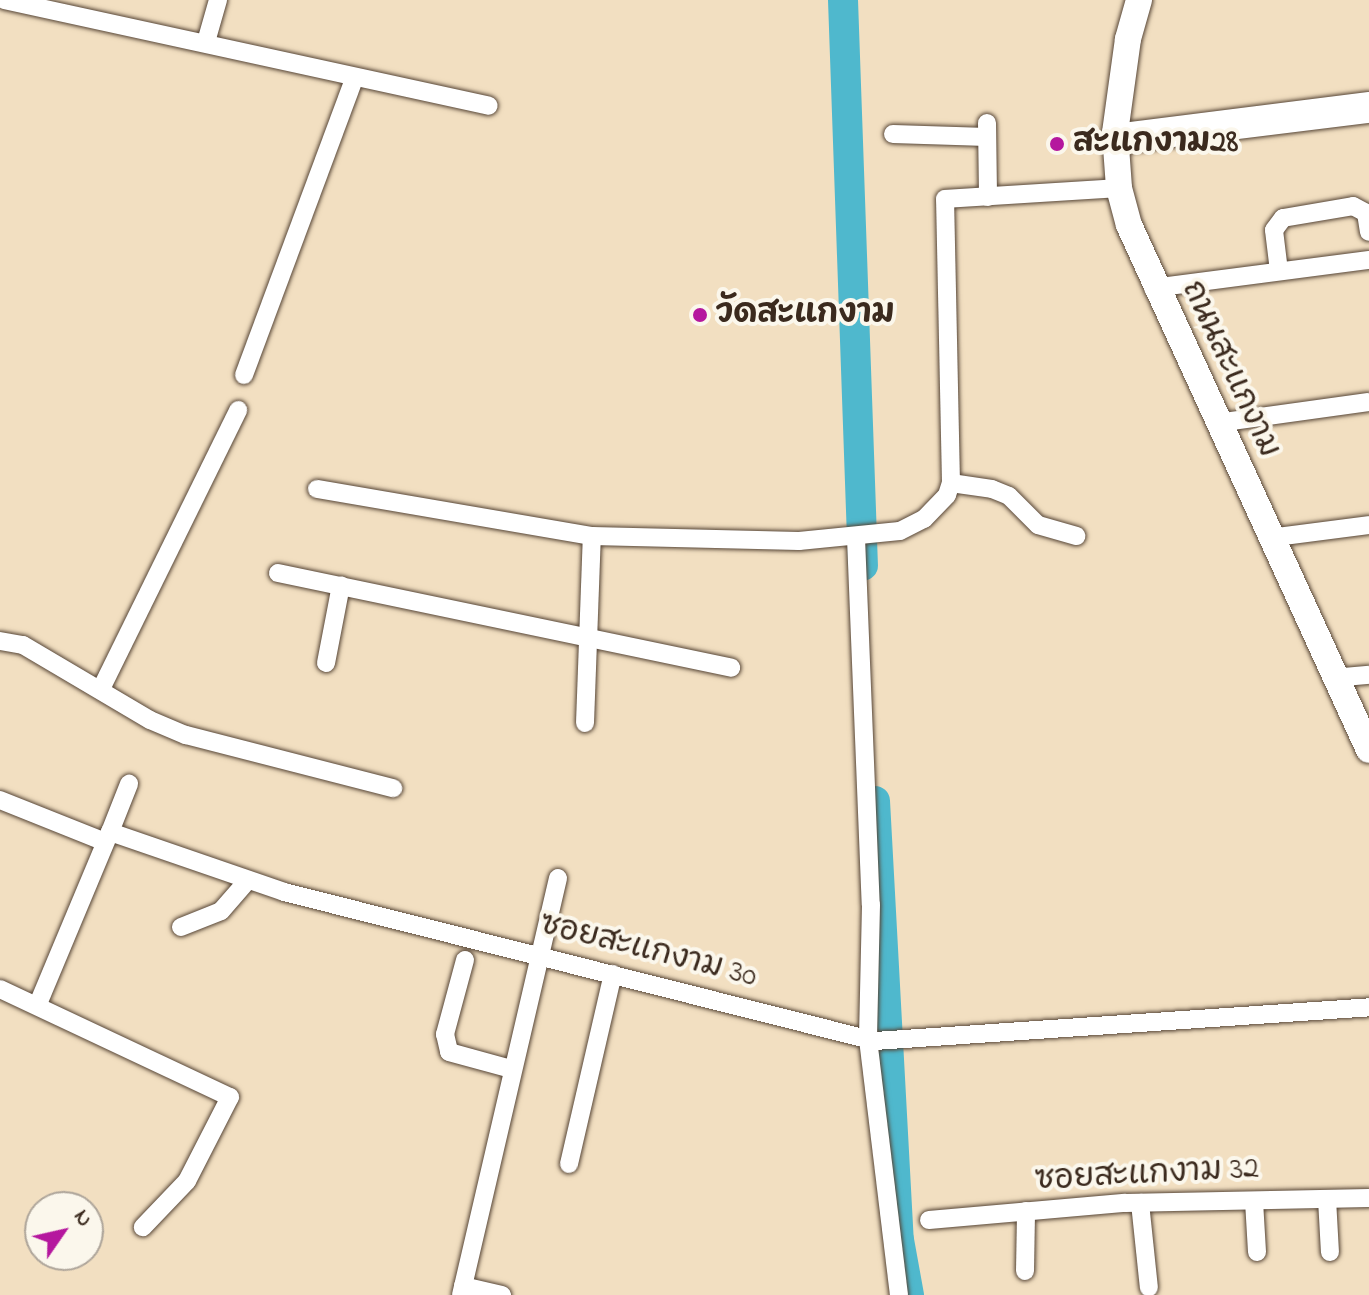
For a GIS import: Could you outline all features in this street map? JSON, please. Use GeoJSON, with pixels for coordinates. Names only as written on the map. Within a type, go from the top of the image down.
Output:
{"type":"FeatureCollection","features":[{"type":"Feature","properties":{"kind":"street"},"geometry":{"type":"LineString","coordinates":[[4,0],[206,42],[354,79],[489,106]]}},
{"type":"Feature","properties":{"kind":"street"},"geometry":{"type":"LineString","coordinates":[[206,42],[218,0]]}},
{"type":"Feature","properties":{"kind":"street","name":"ถนนสะแกงาม"},"geometry":{"type":"LineString","coordinates":[[1139,0],[1128,39],[1115,139],[1119,188],[1153,288],[1369,750]]}},
{"type":"Feature","properties":{"kind":"street"},"geometry":{"type":"LineString","coordinates":[[244,375],[354,79]]}},
{"type":"Feature","properties":{"kind":"street"},"geometry":{"type":"LineString","coordinates":[[1115,139],[1369,101]]}},
{"type":"Feature","properties":{"kind":"street"},"geometry":{"type":"LineString","coordinates":[[1115,139],[1369,114]]}},
{"type":"Feature","properties":{"kind":"street"},"geometry":{"type":"LineString","coordinates":[[893,134],[987,130],[988,197]]}},
{"type":"Feature","properties":{"kind":"street"},"geometry":{"type":"LineString","coordinates":[[317,489],[592,536],[799,541],[887,534],[924,519],[947,495],[951,483],[945,199],[1119,188]]}},
{"type":"Feature","properties":{"kind":"street"},"geometry":{"type":"LineString","coordinates":[[1279,271],[1274,230],[1283,218],[1353,206],[1366,213],[1369,232]]}},
{"type":"Feature","properties":{"kind":"street"},"geometry":{"type":"LineString","coordinates":[[1153,288],[1369,260]]}},
{"type":"Feature","properties":{"kind":"street"},"geometry":{"type":"LineString","coordinates":[[1217,423],[1369,402]]}},
{"type":"Feature","properties":{"kind":"street"},"geometry":{"type":"LineString","coordinates":[[101,689],[238,410]]}},
{"type":"Feature","properties":{"kind":"street"},"geometry":{"type":"LineString","coordinates":[[951,483],[992,489],[1009,496],[1038,525],[1076,536]]}},
{"type":"Feature","properties":{"kind":"street"},"geometry":{"type":"LineString","coordinates":[[1269,538],[1369,525]]}},
{"type":"Feature","properties":{"kind":"street"},"geometry":{"type":"LineString","coordinates":[[585,723],[592,536]]}},
{"type":"Feature","properties":{"kind":"street"},"geometry":{"type":"LineString","coordinates":[[858,538],[871,905],[871,1040],[899,1295]]}},
{"type":"Feature","properties":{"kind":"street"},"geometry":{"type":"LineString","coordinates":[[278,573],[586,635],[731,668]]}},
{"type":"Feature","properties":{"kind":"street"},"geometry":{"type":"LineString","coordinates":[[326,663],[341,585]]}},
{"type":"Feature","properties":{"kind":"street"},"geometry":{"type":"LineString","coordinates":[[0,641],[23,645],[186,735],[393,788]]}},
{"type":"Feature","properties":{"kind":"street"},"geometry":{"type":"LineString","coordinates":[[1333,678],[1369,675]]}},
{"type":"Feature","properties":{"kind":"street"},"geometry":{"type":"LineString","coordinates":[[38,1004],[129,784]]}},
{"type":"Feature","properties":{"kind":"street","name":"ซอยสะแกงาม 30"},"geometry":{"type":"LineString","coordinates":[[0,800],[247,881],[871,1040],[914,1040],[1369,1007]]}},
{"type":"Feature","properties":{"kind":"street"},"geometry":{"type":"LineString","coordinates":[[502,1295],[462,1290],[537,954],[558,878]]}},
{"type":"Feature","properties":{"kind":"street"},"geometry":{"type":"LineString","coordinates":[[181,927],[221,911],[247,881]]}},
{"type":"Feature","properties":{"kind":"street"},"geometry":{"type":"LineString","coordinates":[[465,960],[445,1034],[449,1052],[511,1069]]}},
{"type":"Feature","properties":{"kind":"street"},"geometry":{"type":"LineString","coordinates":[[569,1164],[613,974]]}},
{"type":"Feature","properties":{"kind":"street"},"geometry":{"type":"LineString","coordinates":[[0,989],[38,1004],[230,1097],[187,1181],[143,1227]]}},
{"type":"Feature","properties":{"kind":"street","name":"ซอยสะแกงาม 32"},"geometry":{"type":"LineString","coordinates":[[929,1220],[1140,1203],[1369,1198]]}},
{"type":"Feature","properties":{"kind":"street"},"geometry":{"type":"LineString","coordinates":[[1327,1199],[1330,1252]]}},
{"type":"Feature","properties":{"kind":"street"},"geometry":{"type":"LineString","coordinates":[[1254,1201],[1257,1252]]}},
{"type":"Feature","properties":{"kind":"street"},"geometry":{"type":"LineString","coordinates":[[1140,1203],[1149,1288]]}},
{"type":"Feature","properties":{"kind":"street"},"geometry":{"type":"LineString","coordinates":[[1025,1271],[1026,1211]]}},
{"type":"Feature","properties":{"kind":"waterway"},"geometry":{"type":"LineString","coordinates":[[843,0],[863,566]]}},
{"type":"Feature","properties":{"kind":"waterway"},"geometry":{"type":"LineString","coordinates":[[875,801],[899,1240],[909,1295]]}},
{"type":"Feature","properties":{"kind":"place","name":"สะแกงาม28"},"geometry":{"type":"Point","coordinates":[1057,144]}},
{"type":"Feature","properties":{"kind":"place","name":"วัดสะแกงาม"},"geometry":{"type":"Point","coordinates":[700,315]}}]}
